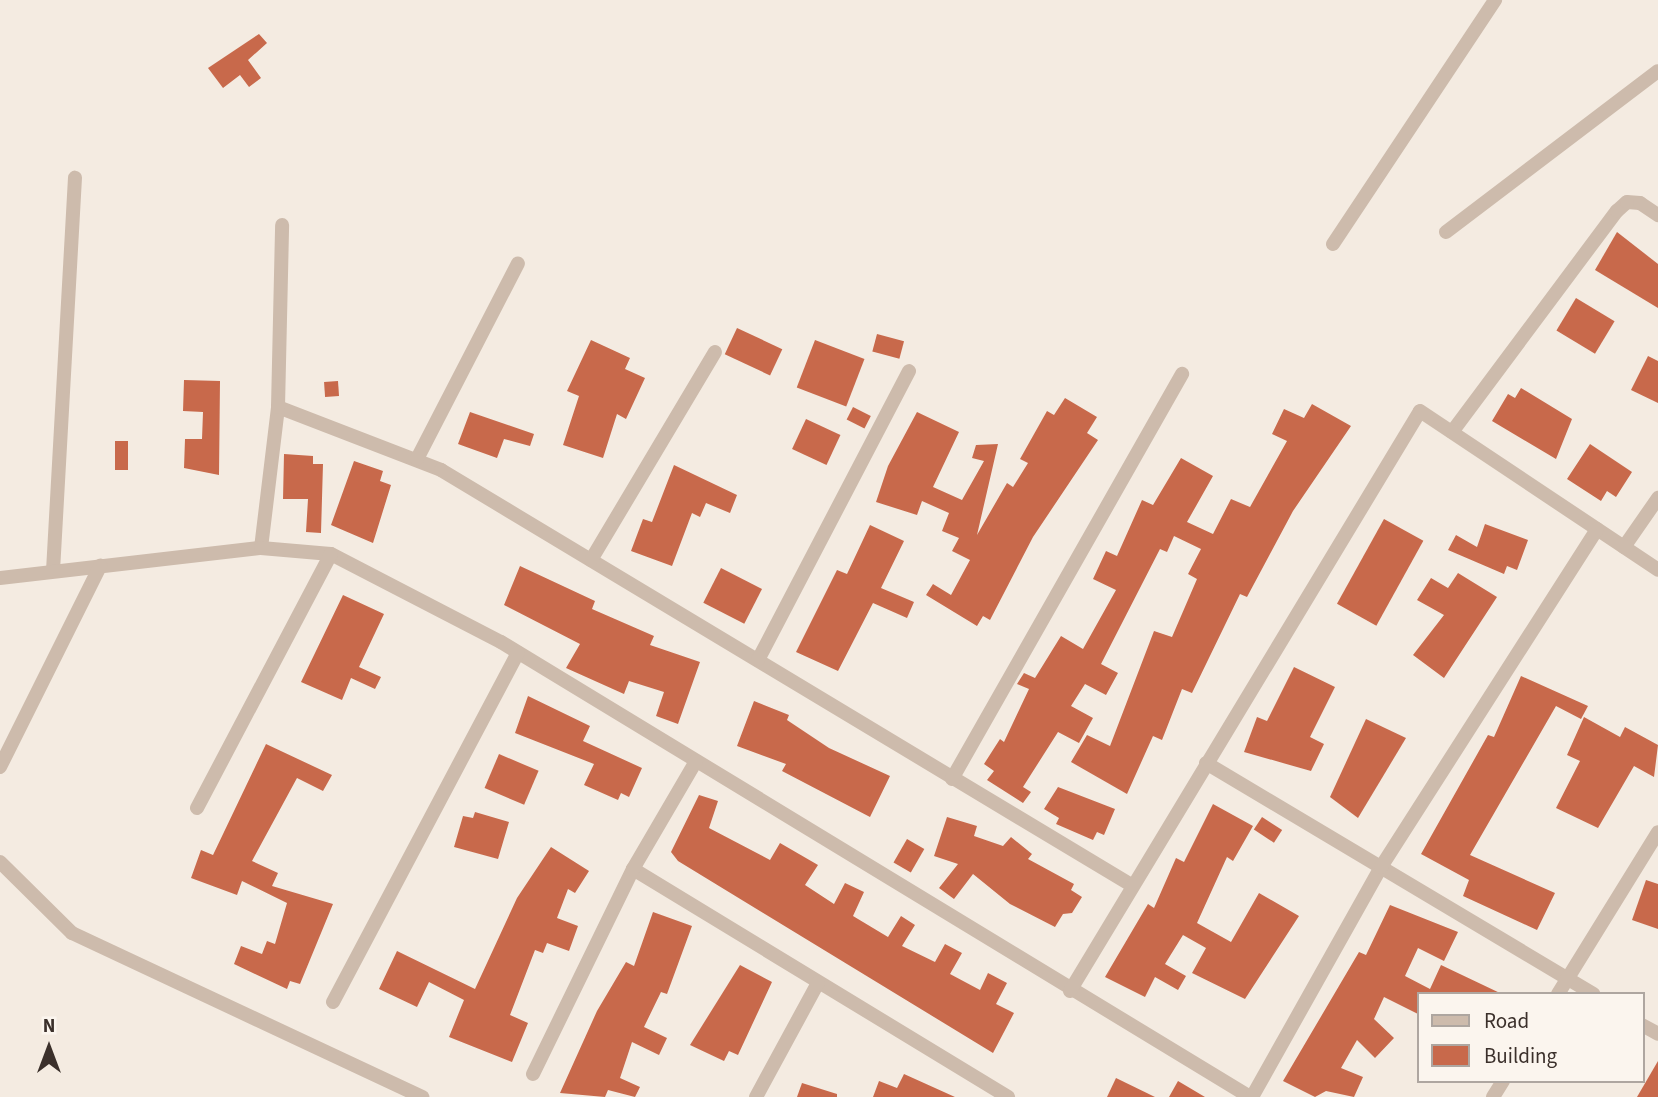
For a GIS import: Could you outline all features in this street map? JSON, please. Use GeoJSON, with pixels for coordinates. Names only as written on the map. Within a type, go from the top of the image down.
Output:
{"type":"FeatureCollection","features":[{"type":"Feature","properties":{"kind":"street"},"geometry":{"type":"LineString","coordinates":[[1334,244],[1495,0]]}},
{"type":"Feature","properties":{"kind":"street"},"geometry":{"type":"LineString","coordinates":[[1446,232],[1658,71]]}},
{"type":"Feature","properties":{"kind":"street"},"geometry":{"type":"LineString","coordinates":[[53,571],[75,178]]}},
{"type":"Feature","properties":{"kind":"street"},"geometry":{"type":"LineString","coordinates":[[1452,432],[1617,211],[1627,202],[1640,203],[1658,215]]}},
{"type":"Feature","properties":{"kind":"street"},"geometry":{"type":"LineString","coordinates":[[261,548],[278,407],[282,225]]}},
{"type":"Feature","properties":{"kind":"street"},"geometry":{"type":"LineString","coordinates":[[416,459],[518,263]]}},
{"type":"Feature","properties":{"kind":"street"},"geometry":{"type":"LineString","coordinates":[[591,560],[715,352]]}},
{"type":"Feature","properties":{"kind":"street"},"geometry":{"type":"LineString","coordinates":[[758,660],[909,371]]}},
{"type":"Feature","properties":{"kind":"street"},"geometry":{"type":"LineString","coordinates":[[952,779],[1182,374]]}},
{"type":"Feature","properties":{"kind":"street"},"geometry":{"type":"LineString","coordinates":[[278,407],[416,459],[591,560],[1131,885]]}},
{"type":"Feature","properties":{"kind":"street"},"geometry":{"type":"LineString","coordinates":[[1070,991],[1131,885],[1420,411],[1658,570]]}},
{"type":"Feature","properties":{"kind":"street"},"geometry":{"type":"LineString","coordinates":[[1624,547],[1658,499]]}},
{"type":"Feature","properties":{"kind":"street"},"geometry":{"type":"LineString","coordinates":[[0,578],[261,548],[331,554],[518,653],[1070,991],[1251,1097],[1381,867],[1597,529]]}},
{"type":"Feature","properties":{"kind":"street"},"geometry":{"type":"LineString","coordinates":[[197,808],[331,554]]}},
{"type":"Feature","properties":{"kind":"street"},"geometry":{"type":"LineString","coordinates":[[0,767],[100,566]]}},
{"type":"Feature","properties":{"kind":"street"},"geometry":{"type":"LineString","coordinates":[[333,1002],[518,653]]}},
{"type":"Feature","properties":{"kind":"street"},"geometry":{"type":"LineString","coordinates":[[533,1073],[633,869],[696,761]]}},
{"type":"Feature","properties":{"kind":"street"},"geometry":{"type":"LineString","coordinates":[[1206,763],[1590,992]]}},
{"type":"Feature","properties":{"kind":"street"},"geometry":{"type":"LineString","coordinates":[[1559,992],[1658,832]]}},
{"type":"Feature","properties":{"kind":"street"},"geometry":{"type":"LineString","coordinates":[[0,862],[72,933],[422,1097]]}},
{"type":"Feature","properties":{"kind":"street"},"geometry":{"type":"LineString","coordinates":[[633,869],[1000,1095]]}},
{"type":"Feature","properties":{"kind":"street"},"geometry":{"type":"LineString","coordinates":[[756,1097],[818,983]]}},
{"type":"Feature","properties":{"kind":"building"},"geometry":{"type":"Polygon","coordinates":[[[259,34],[267,43],[248,60],[261,78],[249,87],[240,75],[223,88],[208,68],[259,34]]]}},
{"type":"Feature","properties":{"kind":"building"},"geometry":{"type":"Polygon","coordinates":[[[1617,232],[1658,264],[1658,308],[1595,270],[1617,232]]]}},
{"type":"Feature","properties":{"kind":"building"},"geometry":{"type":"Polygon","coordinates":[[[1576,298],[1615,321],[1595,354],[1556,331],[1576,298]]]}},
{"type":"Feature","properties":{"kind":"building"},"geometry":{"type":"Polygon","coordinates":[[[737,328],[782,349],[770,375],[725,354],[737,328]]]}},
{"type":"Feature","properties":{"kind":"building"},"geometry":{"type":"Polygon","coordinates":[[[877,334],[904,341],[899,359],[872,351],[877,334]]]}},
{"type":"Feature","properties":{"kind":"building"},"geometry":{"type":"Polygon","coordinates":[[[591,340],[630,358],[625,369],[645,378],[626,419],[617,414],[603,458],[563,445],[579,396],[567,391],[591,340]]]}},
{"type":"Feature","properties":{"kind":"building"},"geometry":{"type":"Polygon","coordinates":[[[815,340],[864,359],[846,407],[797,388],[815,340]]]}},
{"type":"Feature","properties":{"kind":"building"},"geometry":{"type":"Polygon","coordinates":[[[1648,356],[1658,361],[1658,403],[1631,390],[1648,356]]]}},
{"type":"Feature","properties":{"kind":"building"},"geometry":{"type":"Polygon","coordinates":[[[184,380],[220,381],[219,475],[184,468],[185,439],[202,439],[203,412],[183,411],[184,380]]]}},
{"type":"Feature","properties":{"kind":"building"},"geometry":{"type":"Polygon","coordinates":[[[338,381],[339,396],[325,397],[324,382],[338,381]]]}},
{"type":"Feature","properties":{"kind":"building"},"geometry":{"type":"Polygon","coordinates":[[[1521,388],[1572,419],[1556,459],[1492,421],[1508,394],[1515,398],[1521,388]]]}},
{"type":"Feature","properties":{"kind":"building"},"geometry":{"type":"Polygon","coordinates":[[[1065,398],[1097,417],[1087,433],[1098,440],[1033,537],[990,620],[983,616],[977,626],[926,595],[933,584],[951,595],[970,560],[952,551],[959,538],[942,531],[949,513],[922,501],[917,515],[876,502],[888,466],[917,412],[959,432],[933,487],[962,500],[984,461],[972,458],[976,445],[998,444],[977,535],[1007,483],[1013,487],[1028,463],[1020,459],[1047,411],[1054,415],[1065,398]]]}},
{"type":"Feature","properties":{"kind":"building"},"geometry":{"type":"Polygon","coordinates":[[[1312,404],[1351,426],[1293,511],[1247,597],[1240,594],[1192,693],[1182,689],[1162,740],[1153,736],[1127,794],[1071,762],[1087,735],[1110,746],[1154,631],[1172,637],[1197,579],[1188,574],[1201,549],[1174,536],[1167,552],[1160,549],[1101,664],[1118,673],[1106,695],[1085,684],[1071,706],[1093,718],[1079,743],[1058,732],[1023,787],[1031,792],[1023,803],[987,780],[994,771],[984,764],[1000,739],[1004,742],[1029,689],[1017,684],[1024,673],[1035,678],[1061,636],[1083,649],[1116,590],[1093,579],[1106,551],[1117,556],[1142,500],[1153,505],[1181,458],[1213,476],[1187,522],[1213,534],[1231,499],[1250,507],[1287,441],[1272,434],[1284,409],[1304,418],[1312,404]]]}},
{"type":"Feature","properties":{"kind":"building"},"geometry":{"type":"Polygon","coordinates":[[[853,407],[871,416],[864,429],[847,419],[853,407]]]}},
{"type":"Feature","properties":{"kind":"building"},"geometry":{"type":"Polygon","coordinates":[[[470,412],[534,434],[530,446],[504,439],[497,458],[458,444],[470,412]]]}},
{"type":"Feature","properties":{"kind":"building"},"geometry":{"type":"Polygon","coordinates":[[[806,419],[840,435],[826,465],[792,449],[806,419]]]}},
{"type":"Feature","properties":{"kind":"building"},"geometry":{"type":"Polygon","coordinates":[[[115,441],[128,441],[128,470],[115,470],[115,441]]]}},
{"type":"Feature","properties":{"kind":"building"},"geometry":{"type":"Polygon","coordinates":[[[1590,444],[1632,472],[1616,497],[1607,491],[1601,501],[1567,479],[1590,444]]]}},
{"type":"Feature","properties":{"kind":"building"},"geometry":{"type":"Polygon","coordinates":[[[284,454],[313,456],[313,464],[323,464],[321,533],[306,532],[308,499],[283,499],[284,454]]]}},
{"type":"Feature","properties":{"kind":"building"},"geometry":{"type":"Polygon","coordinates":[[[354,461],[383,471],[380,481],[391,485],[373,543],[331,525],[354,461]]]}},
{"type":"Feature","properties":{"kind":"building"},"geometry":{"type":"Polygon","coordinates":[[[674,465],[737,495],[730,513],[706,503],[700,517],[692,513],[672,566],[631,551],[643,519],[652,522],[674,465]]]}},
{"type":"Feature","properties":{"kind":"building"},"geometry":{"type":"Polygon","coordinates":[[[1384,519],[1423,541],[1376,626],[1337,604],[1384,519]]]}},
{"type":"Feature","properties":{"kind":"building"},"geometry":{"type":"Polygon","coordinates":[[[1485,524],[1528,540],[1517,570],[1507,566],[1504,574],[1448,550],[1456,535],[1477,547],[1485,524]]]}},
{"type":"Feature","properties":{"kind":"building"},"geometry":{"type":"Polygon","coordinates":[[[870,525],[904,541],[881,588],[914,602],[907,618],[873,603],[838,671],[796,652],[837,570],[847,574],[870,525]]]}},
{"type":"Feature","properties":{"kind":"building"},"geometry":{"type":"Polygon","coordinates":[[[520,566],[595,601],[592,609],[654,636],[650,645],[700,662],[678,724],[656,716],[664,692],[629,681],[624,694],[566,668],[580,644],[504,605],[520,566]]]}},
{"type":"Feature","properties":{"kind":"building"},"geometry":{"type":"Polygon","coordinates":[[[721,568],[762,589],[744,624],[703,603],[721,568]]]}},
{"type":"Feature","properties":{"kind":"building"},"geometry":{"type":"Polygon","coordinates":[[[1458,573],[1497,597],[1444,678],[1413,655],[1444,615],[1417,600],[1431,578],[1448,588],[1458,573]]]}},
{"type":"Feature","properties":{"kind":"building"},"geometry":{"type":"Polygon","coordinates":[[[343,595],[384,614],[359,667],[381,677],[375,689],[351,678],[342,700],[301,682],[343,595]]]}},
{"type":"Feature","properties":{"kind":"building"},"geometry":{"type":"Polygon","coordinates":[[[1294,667],[1335,687],[1310,737],[1324,744],[1311,771],[1244,752],[1257,717],[1267,721],[1294,667]]]}},
{"type":"Feature","properties":{"kind":"building"},"geometry":{"type":"Polygon","coordinates":[[[1521,676],[1588,706],[1581,719],[1556,706],[1470,855],[1555,893],[1537,930],[1463,896],[1469,880],[1421,854],[1488,735],[1494,737],[1521,676]]]}},
{"type":"Feature","properties":{"kind":"building"},"geometry":{"type":"Polygon","coordinates":[[[528,696],[590,726],[583,741],[642,768],[629,797],[621,793],[618,800],[584,785],[594,764],[515,733],[528,696]]]}},
{"type":"Feature","properties":{"kind":"building"},"geometry":{"type":"Polygon","coordinates":[[[754,701],[789,715],[787,720],[829,748],[890,776],[870,817],[782,771],[786,764],[737,746],[754,701]]]}},
{"type":"Feature","properties":{"kind":"building"},"geometry":{"type":"Polygon","coordinates":[[[1584,717],[1620,737],[1625,727],[1658,745],[1654,777],[1634,766],[1598,828],[1556,808],[1580,761],[1567,755],[1584,717]]]}},
{"type":"Feature","properties":{"kind":"building"},"geometry":{"type":"Polygon","coordinates":[[[1366,719],[1406,738],[1358,818],[1330,797],[1366,719]]]}},
{"type":"Feature","properties":{"kind":"building"},"geometry":{"type":"Polygon","coordinates":[[[266,744],[332,775],[323,791],[297,778],[252,861],[278,873],[272,886],[333,904],[300,984],[290,981],[287,989],[234,964],[241,946],[262,954],[267,941],[275,944],[287,903],[242,881],[237,895],[191,878],[201,850],[213,855],[266,744]]]}},
{"type":"Feature","properties":{"kind":"building"},"geometry":{"type":"Polygon","coordinates":[[[499,754],[539,771],[524,805],[485,788],[499,754]]]}},
{"type":"Feature","properties":{"kind":"building"},"geometry":{"type":"Polygon","coordinates":[[[1058,787],[1115,809],[1104,835],[1097,832],[1093,840],[1056,824],[1059,818],[1044,809],[1058,787]]]}},
{"type":"Feature","properties":{"kind":"building"},"geometry":{"type":"Polygon","coordinates":[[[699,795],[718,801],[709,828],[770,860],[780,843],[818,865],[805,885],[834,904],[845,883],[864,892],[853,916],[888,937],[901,916],[915,925],[902,946],[935,962],[945,944],[962,953],[950,974],[980,990],[988,973],[1007,983],[996,1004],[1014,1013],[993,1053],[678,861],[671,852],[699,795]]]}},
{"type":"Feature","properties":{"kind":"building"},"geometry":{"type":"Polygon","coordinates":[[[1213,804],[1253,826],[1233,861],[1227,857],[1197,923],[1231,942],[1259,893],[1299,916],[1245,999],[1192,973],[1206,948],[1183,935],[1165,964],[1186,976],[1178,990],[1155,977],[1145,997],[1105,977],[1148,904],[1154,908],[1176,858],[1184,862],[1213,804]]]}},
{"type":"Feature","properties":{"kind":"building"},"geometry":{"type":"Polygon","coordinates":[[[475,812],[509,822],[498,859],[454,847],[463,816],[473,818],[475,812]]]}},
{"type":"Feature","properties":{"kind":"building"},"geometry":{"type":"Polygon","coordinates":[[[947,817],[977,826],[974,836],[1003,846],[1011,837],[1032,854],[1028,859],[1074,884],[1071,890],[1082,897],[1072,913],[1063,914],[1055,927],[1010,904],[973,874],[954,899],[939,888],[958,864],[934,856],[947,817]]]}},
{"type":"Feature","properties":{"kind":"building"},"geometry":{"type":"Polygon","coordinates":[[[1262,817],[1282,830],[1274,843],[1254,830],[1262,817]]]}},
{"type":"Feature","properties":{"kind":"building"},"geometry":{"type":"Polygon","coordinates":[[[907,839],[924,849],[911,872],[894,862],[907,839]]]}},
{"type":"Feature","properties":{"kind":"building"},"geometry":{"type":"Polygon","coordinates":[[[551,847],[589,871],[575,893],[568,889],[557,918],[578,926],[569,951],[547,943],[543,953],[535,950],[510,1015],[528,1023],[512,1062],[449,1037],[464,1000],[429,982],[417,1007],[379,989],[397,951],[475,989],[517,898],[551,847]]]}},
{"type":"Feature","properties":{"kind":"building"},"geometry":{"type":"Polygon","coordinates":[[[1646,880],[1658,884],[1658,929],[1632,920],[1646,880]]]}},
{"type":"Feature","properties":{"kind":"building"},"geometry":{"type":"Polygon","coordinates":[[[1390,905],[1458,932],[1444,961],[1418,948],[1405,976],[1430,989],[1441,965],[1498,992],[1416,992],[1416,1013],[1384,997],[1374,1019],[1394,1038],[1375,1058],[1357,1040],[1341,1068],[1363,1077],[1354,1097],[1326,1091],[1315,1097],[1283,1081],[1359,952],[1366,955],[1390,905]]]}},
{"type":"Feature","properties":{"kind":"building"},"geometry":{"type":"Polygon","coordinates":[[[653,912],[692,926],[667,994],[661,992],[644,1027],[667,1038],[659,1055],[632,1042],[620,1078],[640,1087],[635,1097],[608,1090],[605,1097],[560,1093],[597,1011],[626,962],[634,966],[653,912]]]}},
{"type":"Feature","properties":{"kind":"building"},"geometry":{"type":"Polygon","coordinates":[[[740,965],[772,982],[738,1055],[729,1051],[724,1061],[690,1045],[740,965]]]}},
{"type":"Feature","properties":{"kind":"building"},"geometry":{"type":"Polygon","coordinates":[[[1658,1061],[1658,1097],[1637,1097],[1658,1061]]]}},
{"type":"Feature","properties":{"kind":"building"},"geometry":{"type":"Polygon","coordinates":[[[904,1074],[955,1097],[873,1097],[879,1081],[897,1088],[904,1074]]]}},
{"type":"Feature","properties":{"kind":"building"},"geometry":{"type":"Polygon","coordinates":[[[1116,1078],[1155,1097],[1107,1097],[1116,1078]]]}},
{"type":"Feature","properties":{"kind":"building"},"geometry":{"type":"Polygon","coordinates":[[[1178,1081],[1205,1097],[1169,1097],[1178,1081]]]}},
{"type":"Feature","properties":{"kind":"building"},"geometry":{"type":"Polygon","coordinates":[[[802,1083],[837,1094],[837,1097],[797,1097],[802,1083]]]}}]}
